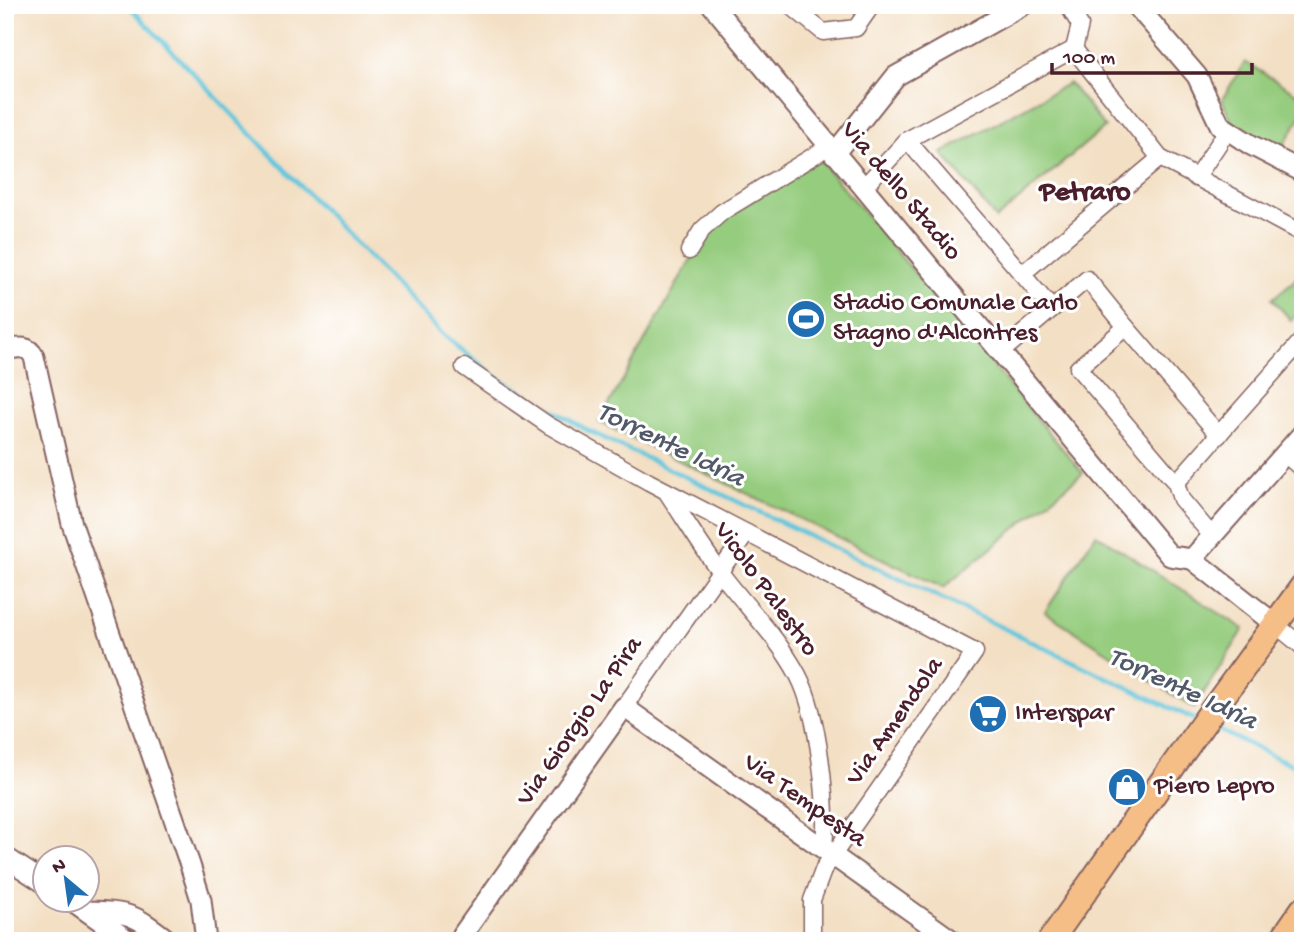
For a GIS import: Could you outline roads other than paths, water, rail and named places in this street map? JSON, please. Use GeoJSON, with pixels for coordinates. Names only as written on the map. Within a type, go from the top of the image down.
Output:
{"type":"FeatureCollection","features":[{"type":"Feature","properties":{"kind":"main road"},"geometry":{"type":"LineString","coordinates":[[1050,941],[1303,586]]}},
{"type":"Feature","properties":{"kind":"main road"},"geometry":{"type":"LineString","coordinates":[[1281,941],[1303,909]]}},
{"type":"Feature","properties":{"kind":"street","name":"Via dello Stadio"},"geometry":{"type":"LineString","coordinates":[[712,5],[1170,556],[1192,559],[1276,625]]}},
{"type":"Feature","properties":{"kind":"street"},"geometry":{"type":"LineString","coordinates":[[790,5],[823,32],[856,28],[872,5]]}},
{"type":"Feature","properties":{"kind":"street"},"geometry":{"type":"LineString","coordinates":[[689,251],[702,230],[722,212],[831,151],[896,76],[1023,5]]}},
{"type":"Feature","properties":{"kind":"street"},"geometry":{"type":"LineString","coordinates":[[863,188],[907,140],[1074,48],[1080,25],[1068,5]]}},
{"type":"Feature","properties":{"kind":"street"},"geometry":{"type":"LineString","coordinates":[[1136,5],[1197,76],[1216,119],[1227,131],[1300,166]]}},
{"type":"Feature","properties":{"kind":"street"},"geometry":{"type":"LineString","coordinates":[[1074,48],[1160,158],[1303,234]]}},
{"type":"Feature","properties":{"kind":"street"},"geometry":{"type":"LineString","coordinates":[[1196,178],[1227,131]]}},
{"type":"Feature","properties":{"kind":"street"},"geometry":{"type":"LineString","coordinates":[[907,140],[1052,309]]}},
{"type":"Feature","properties":{"kind":"street"},"geometry":{"type":"LineString","coordinates":[[1022,274],[1160,158]]}},
{"type":"Feature","properties":{"kind":"street"},"geometry":{"type":"LineString","coordinates":[[1000,353],[1087,279],[1219,435]]}},
{"type":"Feature","properties":{"kind":"street"},"geometry":{"type":"LineString","coordinates":[[1125,327],[1078,368],[1176,483],[1181,499],[1212,536]]}},
{"type":"Feature","properties":{"kind":"street"},"geometry":{"type":"LineString","coordinates":[[1176,483],[1303,339]]}},
{"type":"Feature","properties":{"kind":"street"},"geometry":{"type":"LineString","coordinates":[[5,350],[24,348],[31,350],[34,357],[72,524],[197,888],[206,941]]}},
{"type":"Feature","properties":{"kind":"street"},"geometry":{"type":"LineString","coordinates":[[464,368],[548,425],[747,533]]}},
{"type":"Feature","properties":{"kind":"street"},"geometry":{"type":"LineString","coordinates":[[1192,559],[1303,433]]}},
{"type":"Feature","properties":{"kind":"street"},"geometry":{"type":"LineString","coordinates":[[1285,454],[1303,470]]}},
{"type":"Feature","properties":{"kind":"street","name":"Vicolo Palestro"},"geometry":{"type":"LineString","coordinates":[[665,490],[720,571],[786,656],[805,693],[819,748],[828,852]]}},
{"type":"Feature","properties":{"kind":"street","name":"Via Giorgio La Pira"},"geometry":{"type":"LineString","coordinates":[[458,941],[747,533]]}},
{"type":"Feature","properties":{"kind":"street","name":"Via Amendola"},"geometry":{"type":"LineString","coordinates":[[747,533],[975,652],[828,852],[812,900],[812,941]]}},
{"type":"Feature","properties":{"kind":"street"},"geometry":{"type":"LineString","coordinates":[[1276,625],[1303,647]]}},
{"type":"Feature","properties":{"kind":"street","name":"Via Tempesta"},"geometry":{"type":"LineString","coordinates":[[624,707],[953,941]]}},
{"type":"Feature","properties":{"kind":"street"},"geometry":{"type":"LineString","coordinates":[[5,856],[32,874]]}},
{"type":"Feature","properties":{"kind":"street"},"geometry":{"type":"LineString","coordinates":[[102,909],[132,915],[169,941]]}},
{"type":"Feature","properties":{"kind":"street"},"geometry":{"type":"LineString","coordinates":[[90,914],[129,941]]}},
{"type":"Feature","properties":{"kind":"waterway","name":"Torrente Idria"},"geometry":{"type":"LineString","coordinates":[[128,5],[441,333],[495,376],[589,431],[1194,719]]}},
{"type":"Feature","properties":{"kind":"waterway","name":"Torrente Idria"},"geometry":{"type":"LineString","coordinates":[[1212,727],[1303,770]]}},
{"type":"Feature","properties":{"kind":"place","name":"Stadio Comunale Carlo Stagno d'Alcontres"},"geometry":{"type":"Point","coordinates":[806,319]}},
{"type":"Feature","properties":{"kind":"place","name":"Interspar"},"geometry":{"type":"Point","coordinates":[988,714]}},
{"type":"Feature","properties":{"kind":"place","name":"Piero Lepro"},"geometry":{"type":"Point","coordinates":[1127,787]}},
{"type":"Feature","properties":{"kind":"district","name":"Petraro"},"geometry":{"type":"Point","coordinates":[1085,193]}}]}
